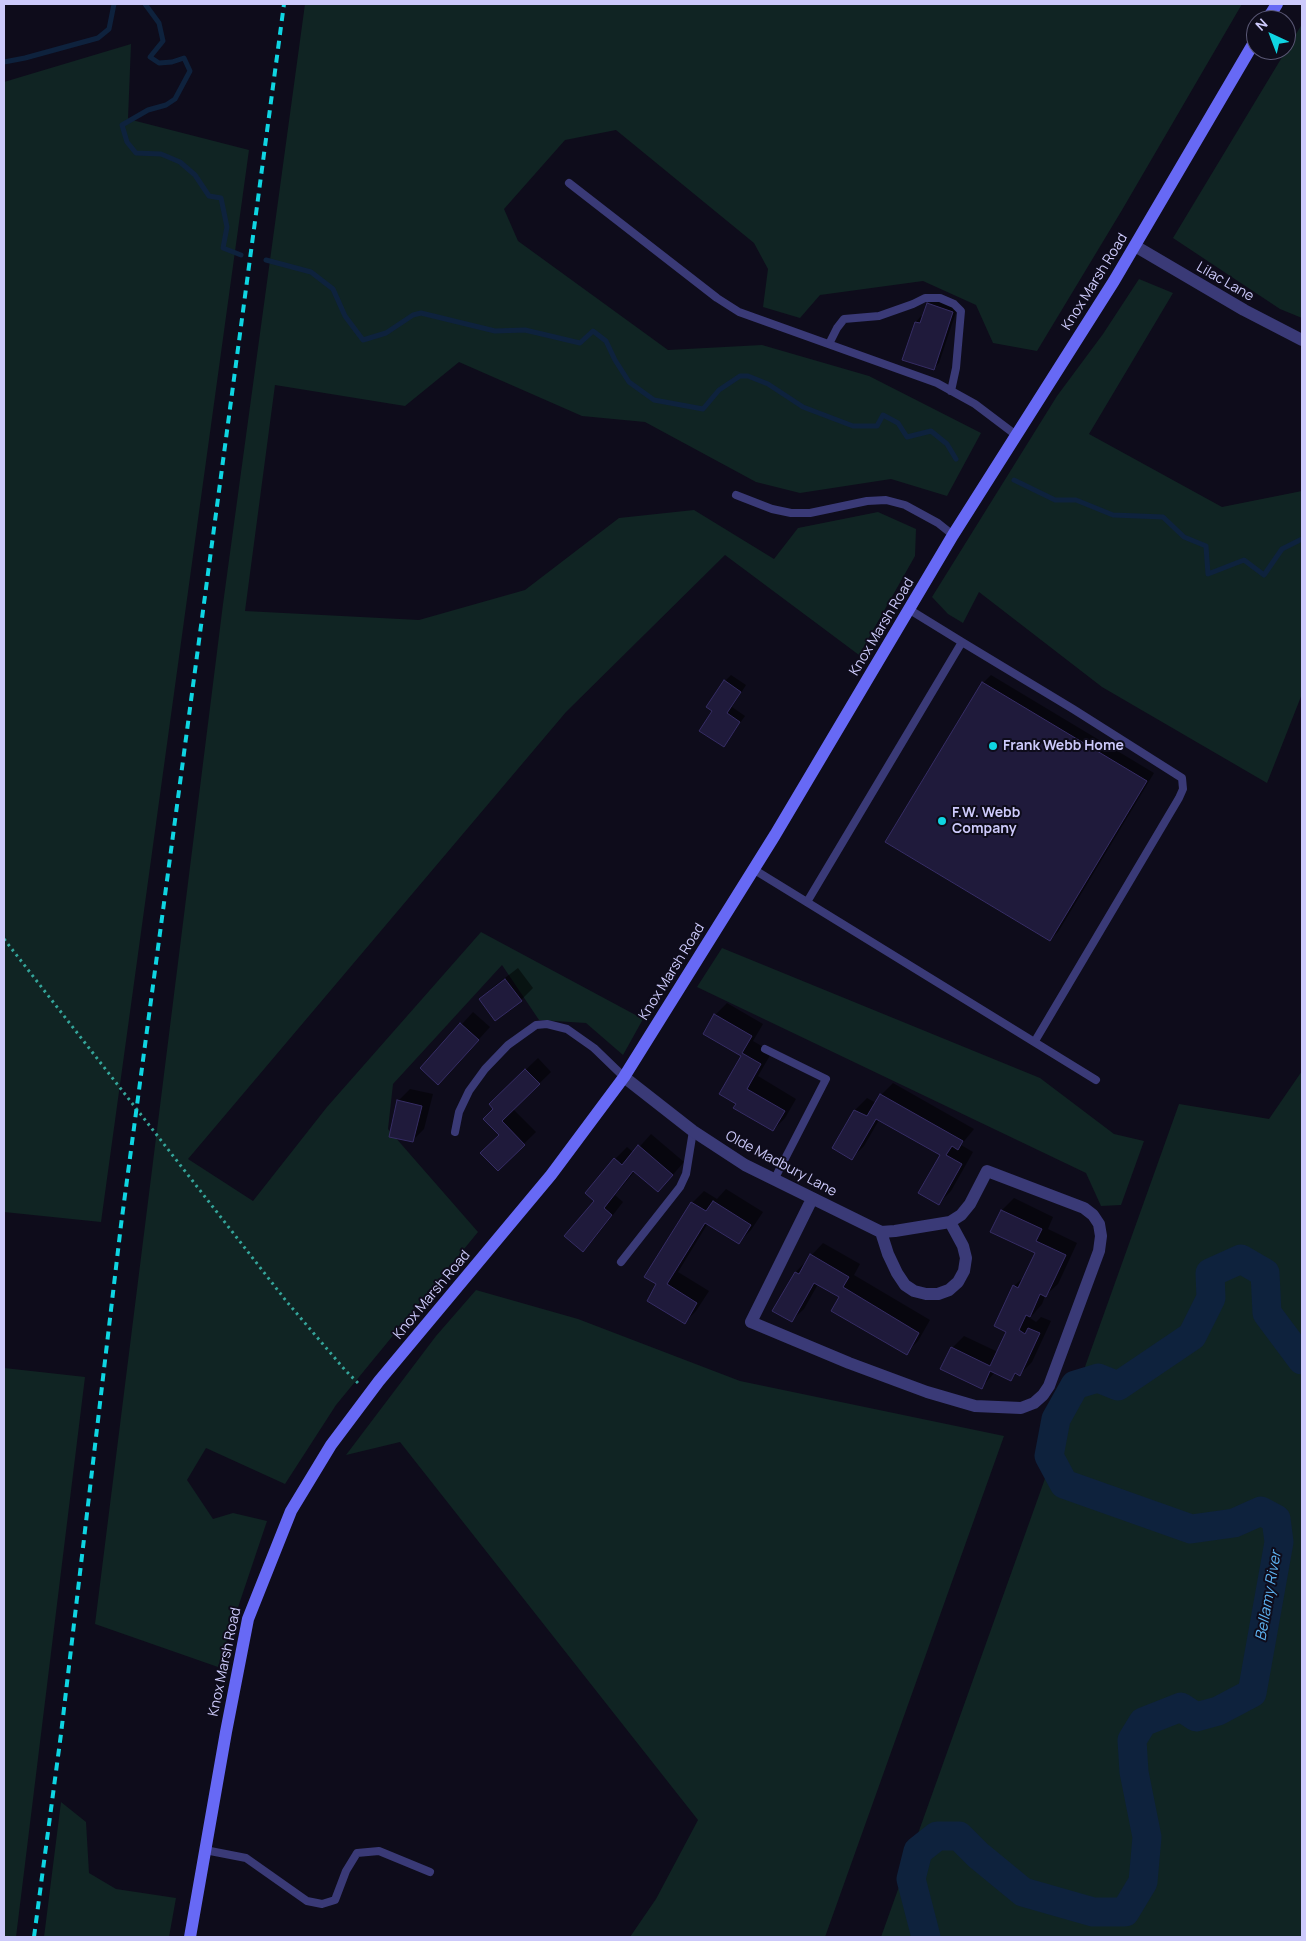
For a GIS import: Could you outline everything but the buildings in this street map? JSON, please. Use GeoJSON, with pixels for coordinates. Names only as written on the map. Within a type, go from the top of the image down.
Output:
{"type":"FeatureCollection","features":[{"type":"Feature","properties":{"kind":"main road","name":"Knox Marsh Road"},"geometry":{"type":"LineString","coordinates":[[190,1937],[248,1619],[291,1511],[331,1444],[369,1394],[551,1174],[624,1077],[753,869],[910,610],[953,535],[1135,246],[1246,56]]}},
{"type":"Feature","properties":{"kind":"street","name":"Lilac Lane"},"geometry":{"type":"LineString","coordinates":[[1135,246],[1244,310],[1302,340]]}},
{"type":"Feature","properties":{"kind":"street","name":"Olde Madbury Lane"},"geometry":{"type":"LineString","coordinates":[[624,1077],[693,1131],[745,1165],[881,1232]]}},
{"type":"Feature","properties":{"kind":"street"},"geometry":{"type":"LineString","coordinates":[[812,1199],[751,1322],[849,1363],[928,1392],[975,1406],[1021,1408],[1034,1403],[1049,1386],[1098,1251],[1101,1236],[1099,1224],[1093,1215],[1084,1208],[987,1171],[970,1204],[961,1215],[950,1222],[881,1232],[888,1254],[905,1284],[914,1291],[938,1294],[949,1290],[958,1282],[964,1271],[966,1258],[963,1246],[950,1222]]}},
{"type":"Feature","properties":{"kind":"lane"},"geometry":{"type":"LineString","coordinates":[[569,183],[716,298],[739,312],[937,383],[975,404],[1016,435]]}},
{"type":"Feature","properties":{"kind":"lane"},"geometry":{"type":"LineString","coordinates":[[830,344],[837,328],[844,319],[879,316],[925,298],[940,298],[954,304],[962,311],[956,368],[951,391]]}},
{"type":"Feature","properties":{"kind":"lane"},"geometry":{"type":"LineString","coordinates":[[736,495],[772,509],[791,513],[810,513],[867,501],[886,500],[905,505],[938,523],[953,535]]}},
{"type":"Feature","properties":{"kind":"lane"},"geometry":{"type":"LineString","coordinates":[[910,610],[1182,778],[1183,789],[1179,798],[1035,1041]]}},
{"type":"Feature","properties":{"kind":"lane"},"geometry":{"type":"LineString","coordinates":[[807,902],[962,642]]}},
{"type":"Feature","properties":{"kind":"lane"},"geometry":{"type":"LineString","coordinates":[[753,869],[1096,1080]]}},
{"type":"Feature","properties":{"kind":"lane"},"geometry":{"type":"LineString","coordinates":[[455,1132],[460,1112],[469,1091],[485,1069],[508,1045],[536,1025],[547,1024],[567,1029],[594,1048],[624,1077]]}},
{"type":"Feature","properties":{"kind":"lane"},"geometry":{"type":"LineString","coordinates":[[766,1049],[826,1079],[774,1180]]}},
{"type":"Feature","properties":{"kind":"lane"},"geometry":{"type":"LineString","coordinates":[[621,1262],[680,1187],[686,1174],[693,1131]]}},
{"type":"Feature","properties":{"kind":"lane"},"geometry":{"type":"LineString","coordinates":[[205,1850],[246,1858],[307,1901],[322,1904],[336,1900],[346,1871],[357,1853],[379,1851],[430,1872]]}},
{"type":"Feature","properties":{"kind":"path"},"geometry":{"type":"LineString","coordinates":[[4,939],[287,1302],[345,1370],[369,1394]]}},
{"type":"Feature","properties":{"kind":"green space"},"geometry":{"type":"Polygon","coordinates":[[[305,4],[1242,4],[1037,351],[993,343],[976,305],[923,281],[820,295],[800,318],[763,307],[768,269],[754,243],[616,130],[565,140],[504,209],[518,241],[668,350],[762,345],[869,376],[981,433],[947,496],[891,479],[800,493],[756,482],[645,422],[582,416],[459,362],[405,406],[275,385],[245,611],[419,620],[525,590],[619,518],[694,510],[774,559],[798,528],[878,512],[916,529],[915,556],[859,655],[725,555],[566,712],[188,1159],[253,1201],[327,1107],[481,932],[643,1019],[623,1055],[586,1023],[539,1020],[502,965],[393,1084],[388,1129],[478,1232],[336,1405],[285,1484],[206,1448],[187,1480],[213,1519],[233,1513],[267,1521],[218,1667],[95,1624],[223,604],[305,4]]]}},
{"type":"Feature","properties":{"kind":"green space"},"geometry":{"type":"Polygon","coordinates":[[[1302,24],[1302,318],[1280,309],[1173,238],[1280,60],[1296,60],[1296,34],[1302,24]]]}},
{"type":"Feature","properties":{"kind":"green space"},"geometry":{"type":"Polygon","coordinates":[[[131,44],[128,119],[249,150],[101,1222],[4,1212],[4,82],[131,44]]]}},
{"type":"Feature","properties":{"kind":"green space"},"geometry":{"type":"Polygon","coordinates":[[[1139,279],[1173,293],[1089,434],[1222,507],[1302,491],[1302,694],[1267,783],[1102,687],[979,592],[963,623],[948,614],[932,597],[1057,396],[1103,334],[1139,279]]]}},
{"type":"Feature","properties":{"kind":"green space"},"geometry":{"type":"Polygon","coordinates":[[[722,948],[1040,1078],[1114,1134],[1144,1141],[1121,1205],[1101,1206],[1086,1173],[697,987],[722,948]]]}},
{"type":"Feature","properties":{"kind":"green space"},"geometry":{"type":"Polygon","coordinates":[[[1302,1071],[1302,1937],[881,1937],[1179,1104],[1269,1119],[1302,1071]]]}},
{"type":"Feature","properties":{"kind":"green space"},"geometry":{"type":"Polygon","coordinates":[[[476,1290],[578,1319],[740,1381],[1004,1436],[825,1937],[630,1937],[656,1899],[698,1820],[400,1442],[346,1455],[436,1336],[476,1290]]]}},
{"type":"Feature","properties":{"kind":"green space"},"geometry":{"type":"Polygon","coordinates":[[[4,1368],[85,1377],[16,1937],[4,1937],[4,1368]]]}},
{"type":"Feature","properties":{"kind":"green space"},"geometry":{"type":"Polygon","coordinates":[[[61,1802],[86,1822],[89,1873],[116,1889],[176,1898],[169,1937],[44,1937],[61,1802]]]}},
{"type":"Feature","properties":{"kind":"waterway"},"geometry":{"type":"LineString","coordinates":[[4,62],[98,38],[109,29],[114,4]]}},
{"type":"Feature","properties":{"kind":"waterway"},"geometry":{"type":"LineString","coordinates":[[145,4],[159,23],[163,41],[150,57],[159,63],[172,62],[184,58],[190,71],[175,99],[166,105],[148,110],[122,125],[127,142],[136,153],[161,154],[180,162],[195,175],[209,196],[221,198],[227,227],[223,248],[241,255]]}},
{"type":"Feature","properties":{"kind":"waterway"},"geometry":{"type":"LineString","coordinates":[[266,260],[311,272],[333,289],[345,316],[363,340],[386,333],[413,315],[421,313],[495,331],[525,330],[580,343],[593,331],[606,341],[629,382],[654,400],[703,409],[719,390],[740,376],[748,376],[768,384],[803,407],[853,426],[877,426],[883,415],[898,423],[907,437],[931,431],[947,444],[956,459]]}},
{"type":"Feature","properties":{"kind":"waterway"},"geometry":{"type":"LineString","coordinates":[[1014,480],[1055,500],[1076,500],[1113,515],[1163,517],[1184,537],[1206,546],[1208,574],[1244,560],[1264,575],[1282,549],[1302,539]]}},
{"type":"Feature","properties":{"kind":"waterway","name":"Bellamy River"},"geometry":{"type":"LineString","coordinates":[[926,1937],[911,1879],[918,1851],[937,1836],[959,1836],[978,1855],[1023,1892],[1093,1912],[1125,1912],[1143,1882],[1147,1837],[1134,1772],[1132,1740],[1143,1722],[1181,1707],[1196,1717],[1218,1711],[1252,1693],[1279,1542],[1276,1519],[1261,1511],[1234,1523],[1191,1529],[1064,1484],[1049,1456],[1056,1419],[1075,1385],[1098,1378],[1118,1386],[1192,1336],[1211,1298],[1210,1273],[1241,1259],[1265,1273],[1267,1313],[1302,1360]]}},
{"type":"Feature","properties":{"kind":"railway"},"geometry":{"type":"LineString","coordinates":[[34,1937],[61,1734],[121,1225],[284,4]]}},
{"type":"Feature","properties":{"kind":"place","name":"Frank Webb Home"},"geometry":{"type":"Point","coordinates":[993,746]}},
{"type":"Feature","properties":{"kind":"place","name":"F.W. Webb Company"},"geometry":{"type":"Point","coordinates":[942,821]}}]}
